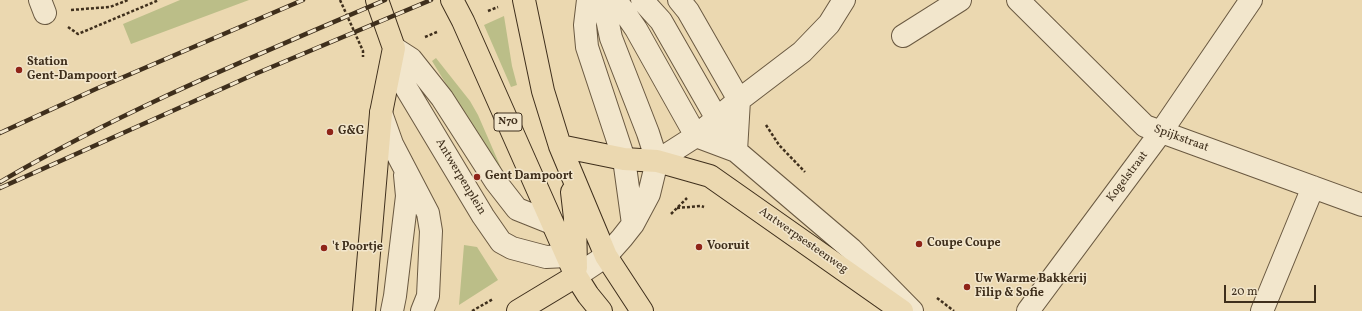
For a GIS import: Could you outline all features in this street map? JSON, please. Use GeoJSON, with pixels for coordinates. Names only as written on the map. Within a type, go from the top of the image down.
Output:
{"type":"FeatureCollection","features":[{"type":"Feature","properties":{"kind":"main road"},"geometry":{"type":"LineString","coordinates":[[364,311],[381,113],[394,48],[377,0]]}},
{"type":"Feature","properties":{"kind":"main road","name":"N70"},"geometry":{"type":"LineString","coordinates":[[452,0],[463,21],[576,276],[588,295],[601,311]]}},
{"type":"Feature","properties":{"kind":"main road"},"geometry":{"type":"LineString","coordinates":[[524,0],[543,91],[564,156],[606,256],[642,311]]}},
{"type":"Feature","properties":{"kind":"main road"},"geometry":{"type":"LineString","coordinates":[[564,156],[657,161]]}},
{"type":"Feature","properties":{"kind":"main road"},"geometry":{"type":"LineString","coordinates":[[518,311],[576,276],[575,218],[564,156]]}},
{"type":"Feature","properties":{"kind":"main road","name":"Antwerpsesteenweg"},"geometry":{"type":"LineString","coordinates":[[657,161],[710,176],[902,311]]}},
{"type":"Feature","properties":{"kind":"street"},"geometry":{"type":"LineString","coordinates":[[588,0],[585,25],[587,47],[624,159],[633,224]]}},
{"type":"Feature","properties":{"kind":"street"},"geometry":{"type":"LineString","coordinates":[[576,276],[606,256],[633,224],[649,194],[657,161],[648,133],[611,38],[603,0]]}},
{"type":"Feature","properties":{"kind":"street"},"geometry":{"type":"LineString","coordinates":[[616,0],[636,29],[696,136],[736,151],[851,248],[912,311]]}},
{"type":"Feature","properties":{"kind":"street"},"geometry":{"type":"LineString","coordinates":[[642,0],[661,20],[736,151]]}},
{"type":"Feature","properties":{"kind":"street"},"geometry":{"type":"LineString","coordinates":[[679,0],[688,11],[739,100],[736,151]]}},
{"type":"Feature","properties":{"kind":"street"},"geometry":{"type":"LineString","coordinates":[[657,161],[696,136],[739,100],[802,52],[829,24],[844,0]]}},
{"type":"Feature","properties":{"kind":"street"},"geometry":{"type":"LineString","coordinates":[[903,36],[960,0]]}},
{"type":"Feature","properties":{"kind":"street","name":"Spijkstraat"},"geometry":{"type":"LineString","coordinates":[[1018,0],[1145,126],[1362,205]]}},
{"type":"Feature","properties":{"kind":"street","name":"Kogelstraat"},"geometry":{"type":"LineString","coordinates":[[1028,311],[1161,132],[1251,0]]}},
{"type":"Feature","properties":{"kind":"street"},"geometry":{"type":"LineString","coordinates":[[394,48],[411,59],[442,98],[496,182],[517,209],[552,223]]}},
{"type":"Feature","properties":{"kind":"street","name":"Antwerpenplein"},"geometry":{"type":"LineString","coordinates":[[394,48],[402,81],[483,216],[502,242],[512,248],[546,257],[567,256]]}},
{"type":"Feature","properties":{"kind":"street"},"geometry":{"type":"LineString","coordinates":[[381,113],[392,144],[428,213],[431,231],[428,296],[422,311]]}},
{"type":"Feature","properties":{"kind":"street"},"geometry":{"type":"LineString","coordinates":[[392,311],[407,196],[404,167]]}},
{"type":"Feature","properties":{"kind":"street"},"geometry":{"type":"LineString","coordinates":[[1262,311],[1313,187]]}},
{"type":"Feature","properties":{"kind":"path"},"geometry":{"type":"LineString","coordinates":[[43,6],[110,7],[128,0]]}},
{"type":"Feature","properties":{"kind":"path"},"geometry":{"type":"LineString","coordinates":[[43,6],[78,34],[159,0]]}},
{"type":"Feature","properties":{"kind":"path"},"geometry":{"type":"LineString","coordinates":[[340,0],[363,51]]}},
{"type":"Feature","properties":{"kind":"green space"},"geometry":{"type":"Polygon","coordinates":[[[180,0],[249,0],[131,44],[123,24],[180,0]]]}},
{"type":"Feature","properties":{"kind":"green space"},"geometry":{"type":"Polygon","coordinates":[[[504,16],[512,66],[517,85],[511,87],[484,25],[504,16]]]}},
{"type":"Feature","properties":{"kind":"green space"},"geometry":{"type":"Polygon","coordinates":[[[436,58],[470,101],[478,115],[505,177],[503,177],[432,61],[436,58]]]}},
{"type":"Feature","properties":{"kind":"green space"},"geometry":{"type":"Polygon","coordinates":[[[464,245],[477,247],[498,280],[459,305],[464,245]]]}},
{"type":"Feature","properties":{"kind":"railway"},"geometry":{"type":"LineString","coordinates":[[0,133],[98,88],[303,0]]}},
{"type":"Feature","properties":{"kind":"railway"},"geometry":{"type":"LineString","coordinates":[[0,182],[94,131],[190,85],[385,0]]}},
{"type":"Feature","properties":{"kind":"railway"},"geometry":{"type":"LineString","coordinates":[[0,188],[255,74],[431,0]]}},
{"type":"Feature","properties":{"kind":"place","name":"Station Gent-Dampoort"},"geometry":{"type":"Point","coordinates":[19,70]}},
{"type":"Feature","properties":{"kind":"place","name":"G&G"},"geometry":{"type":"Point","coordinates":[330,132]}},
{"type":"Feature","properties":{"kind":"place","name":"Gent Dampoort"},"geometry":{"type":"Point","coordinates":[477,177]}},
{"type":"Feature","properties":{"kind":"place","name":"Coupe Coupe"},"geometry":{"type":"Point","coordinates":[919,244]}},
{"type":"Feature","properties":{"kind":"place","name":"Vooruit"},"geometry":{"type":"Point","coordinates":[699,247]}},
{"type":"Feature","properties":{"kind":"place","name":"'t Poortje"},"geometry":{"type":"Point","coordinates":[324,248]}},
{"type":"Feature","properties":{"kind":"place","name":"Uw Warme Bakkerij Filip & Sofie"},"geometry":{"type":"Point","coordinates":[967,287]}}]}
